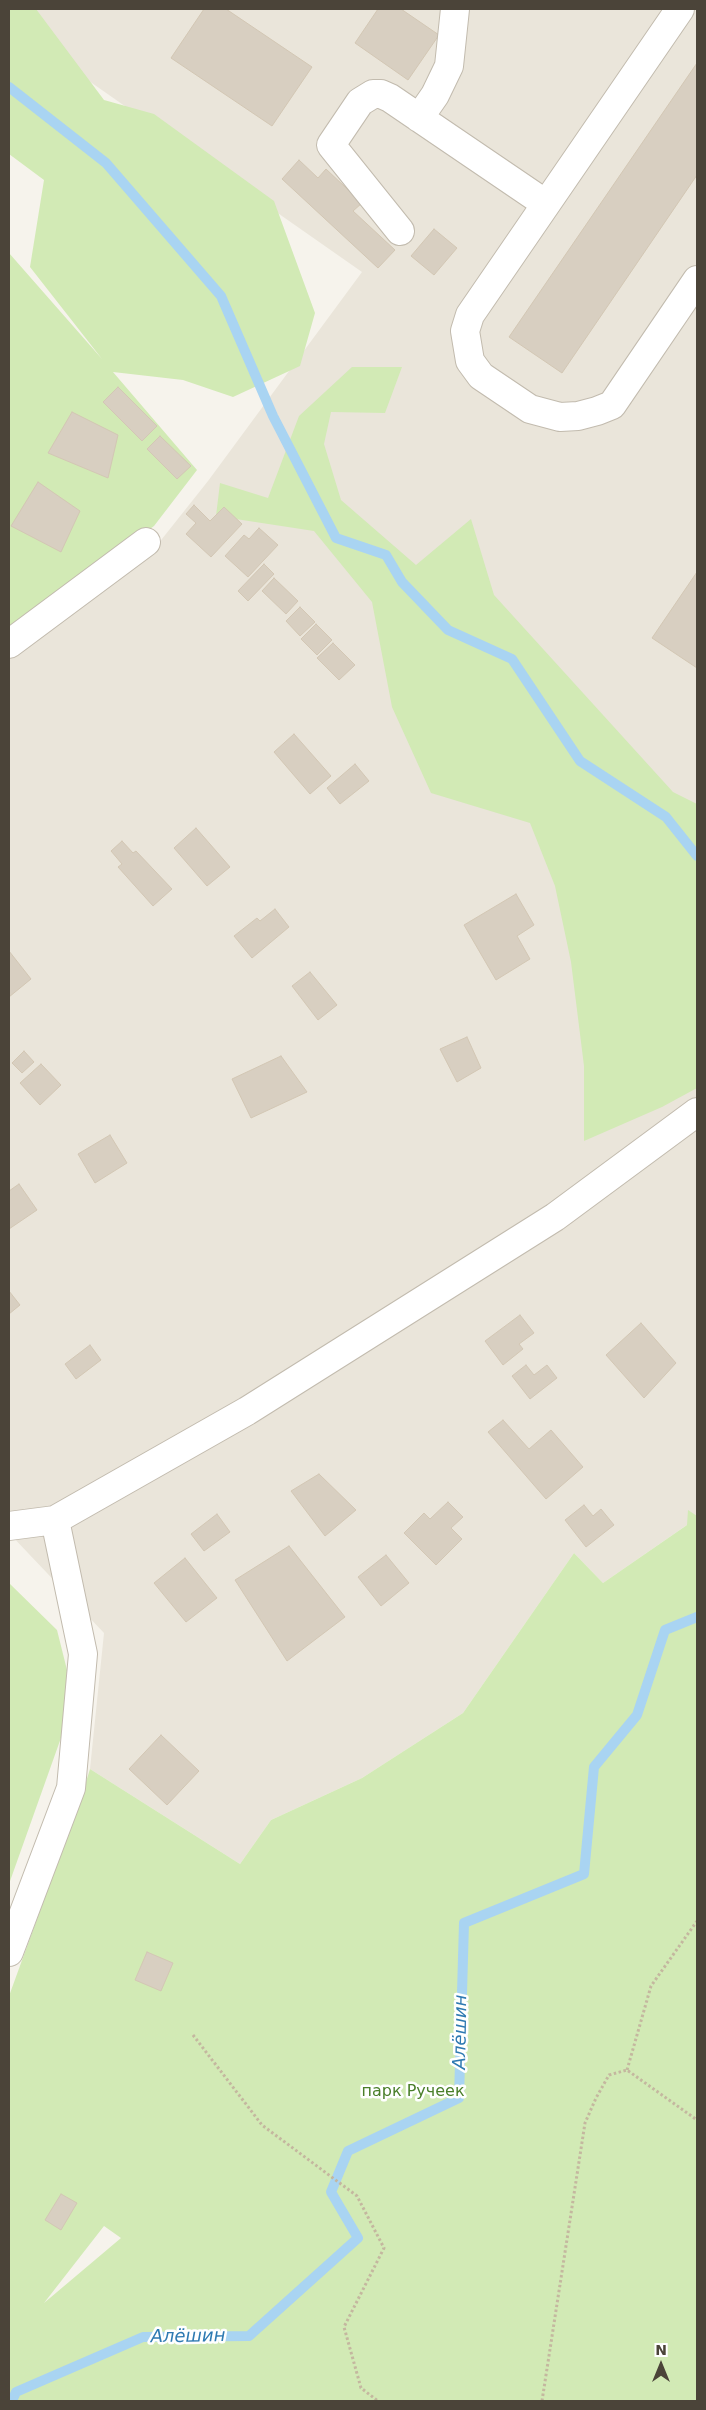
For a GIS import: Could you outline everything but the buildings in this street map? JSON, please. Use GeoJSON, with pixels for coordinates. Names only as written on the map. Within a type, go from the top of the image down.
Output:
{"type":"FeatureCollection","features":[{"type":"Feature","properties":{"kind":"street"},"geometry":{"type":"LineString","coordinates":[[419,118],[444,79],[449,66],[455,9]]}},
{"type":"Feature","properties":{"kind":"street"},"geometry":{"type":"LineString","coordinates":[[680,9],[470,315],[465,331],[470,361],[481,376],[530,409],[560,417],[578,416],[612,404],[697,280]]}},
{"type":"Feature","properties":{"kind":"street"},"geometry":{"type":"LineString","coordinates":[[400,231],[331,146],[360,102],[374,94],[381,94],[390,98],[546,204]]}},
{"type":"Feature","properties":{"kind":"street"},"geometry":{"type":"LineString","coordinates":[[9,644],[146,542]]}},
{"type":"Feature","properties":{"kind":"street"},"geometry":{"type":"LineString","coordinates":[[9,1526],[55,1520],[247,1411],[555,1217],[697,1112]]}},
{"type":"Feature","properties":{"kind":"street"},"geometry":{"type":"LineString","coordinates":[[9,1952],[71,1788],[83,1654],[55,1520]]}},
{"type":"Feature","properties":{"kind":"path"},"geometry":{"type":"LineString","coordinates":[[627,2070],[651,1986],[697,1921]]}},
{"type":"Feature","properties":{"kind":"path"},"geometry":{"type":"LineString","coordinates":[[194,2035],[262,2125],[358,2196],[384,2248],[344,2327],[361,2388],[378,2401]]}},
{"type":"Feature","properties":{"kind":"path"},"geometry":{"type":"LineString","coordinates":[[627,2070],[697,2120]]}},
{"type":"Feature","properties":{"kind":"path"},"geometry":{"type":"LineString","coordinates":[[542,2401],[586,2123],[596,2098],[609,2075],[627,2070]]}},
{"type":"Feature","properties":{"kind":"shaded area"},"geometry":{"type":"Polygon","coordinates":[[[9,9],[697,9],[697,1518],[603,1583],[574,1553],[463,1713],[362,1778],[271,1820],[240,1864],[90,1769],[104,1633],[9,1533],[9,658],[154,549],[208,481],[362,272],[9,25],[9,9]]]}},
{"type":"Feature","properties":{"kind":"green space"},"geometry":{"type":"Polygon","coordinates":[[[9,9],[36,9],[104,100],[154,114],[274,201],[315,313],[300,366],[233,397],[183,380],[113,372],[197,470],[154,526],[9,632],[9,253],[102,359],[30,267],[44,180],[9,154],[9,9]]]}},
{"type":"Feature","properties":{"kind":"green space"},"geometry":{"type":"Polygon","coordinates":[[[352,367],[402,367],[385,413],[331,412],[324,444],[341,500],[416,565],[471,519],[494,595],[673,792],[697,804],[697,1088],[662,1107],[584,1141],[584,1066],[571,962],[555,886],[530,823],[431,793],[392,707],[372,602],[314,531],[216,516],[220,483],[268,498],[299,416],[352,367]]]}},
{"type":"Feature","properties":{"kind":"green space","name":"парк Ручеек"},"geometry":{"type":"Polygon","coordinates":[[[688,1510],[697,1516],[697,2401],[9,2401],[9,1996],[90,1769],[240,1864],[271,1820],[362,1778],[463,1713],[574,1553],[603,1583],[687,1525],[688,1510]],[[104,2226],[44,2303],[121,2238],[104,2226]]]}},
{"type":"Feature","properties":{"kind":"green space"},"geometry":{"type":"Polygon","coordinates":[[[9,1583],[57,1630],[67,1670],[62,1735],[9,1884],[9,1583]]]}},
{"type":"Feature","properties":{"kind":"waterway"},"geometry":{"type":"LineString","coordinates":[[9,87],[106,163],[221,296],[273,416],[336,538],[386,555],[402,582],[448,630],[512,659],[580,761],[666,817],[697,856]]}},
{"type":"Feature","properties":{"kind":"waterway","name":"Алёшин"},"geometry":{"type":"LineString","coordinates":[[12,2401],[16,2392],[143,2337],[249,2336],[358,2238],[331,2192],[348,2151],[459,2098],[464,1923],[584,1874],[594,1767],[637,1715],[665,1630],[697,1617]]}}]}
